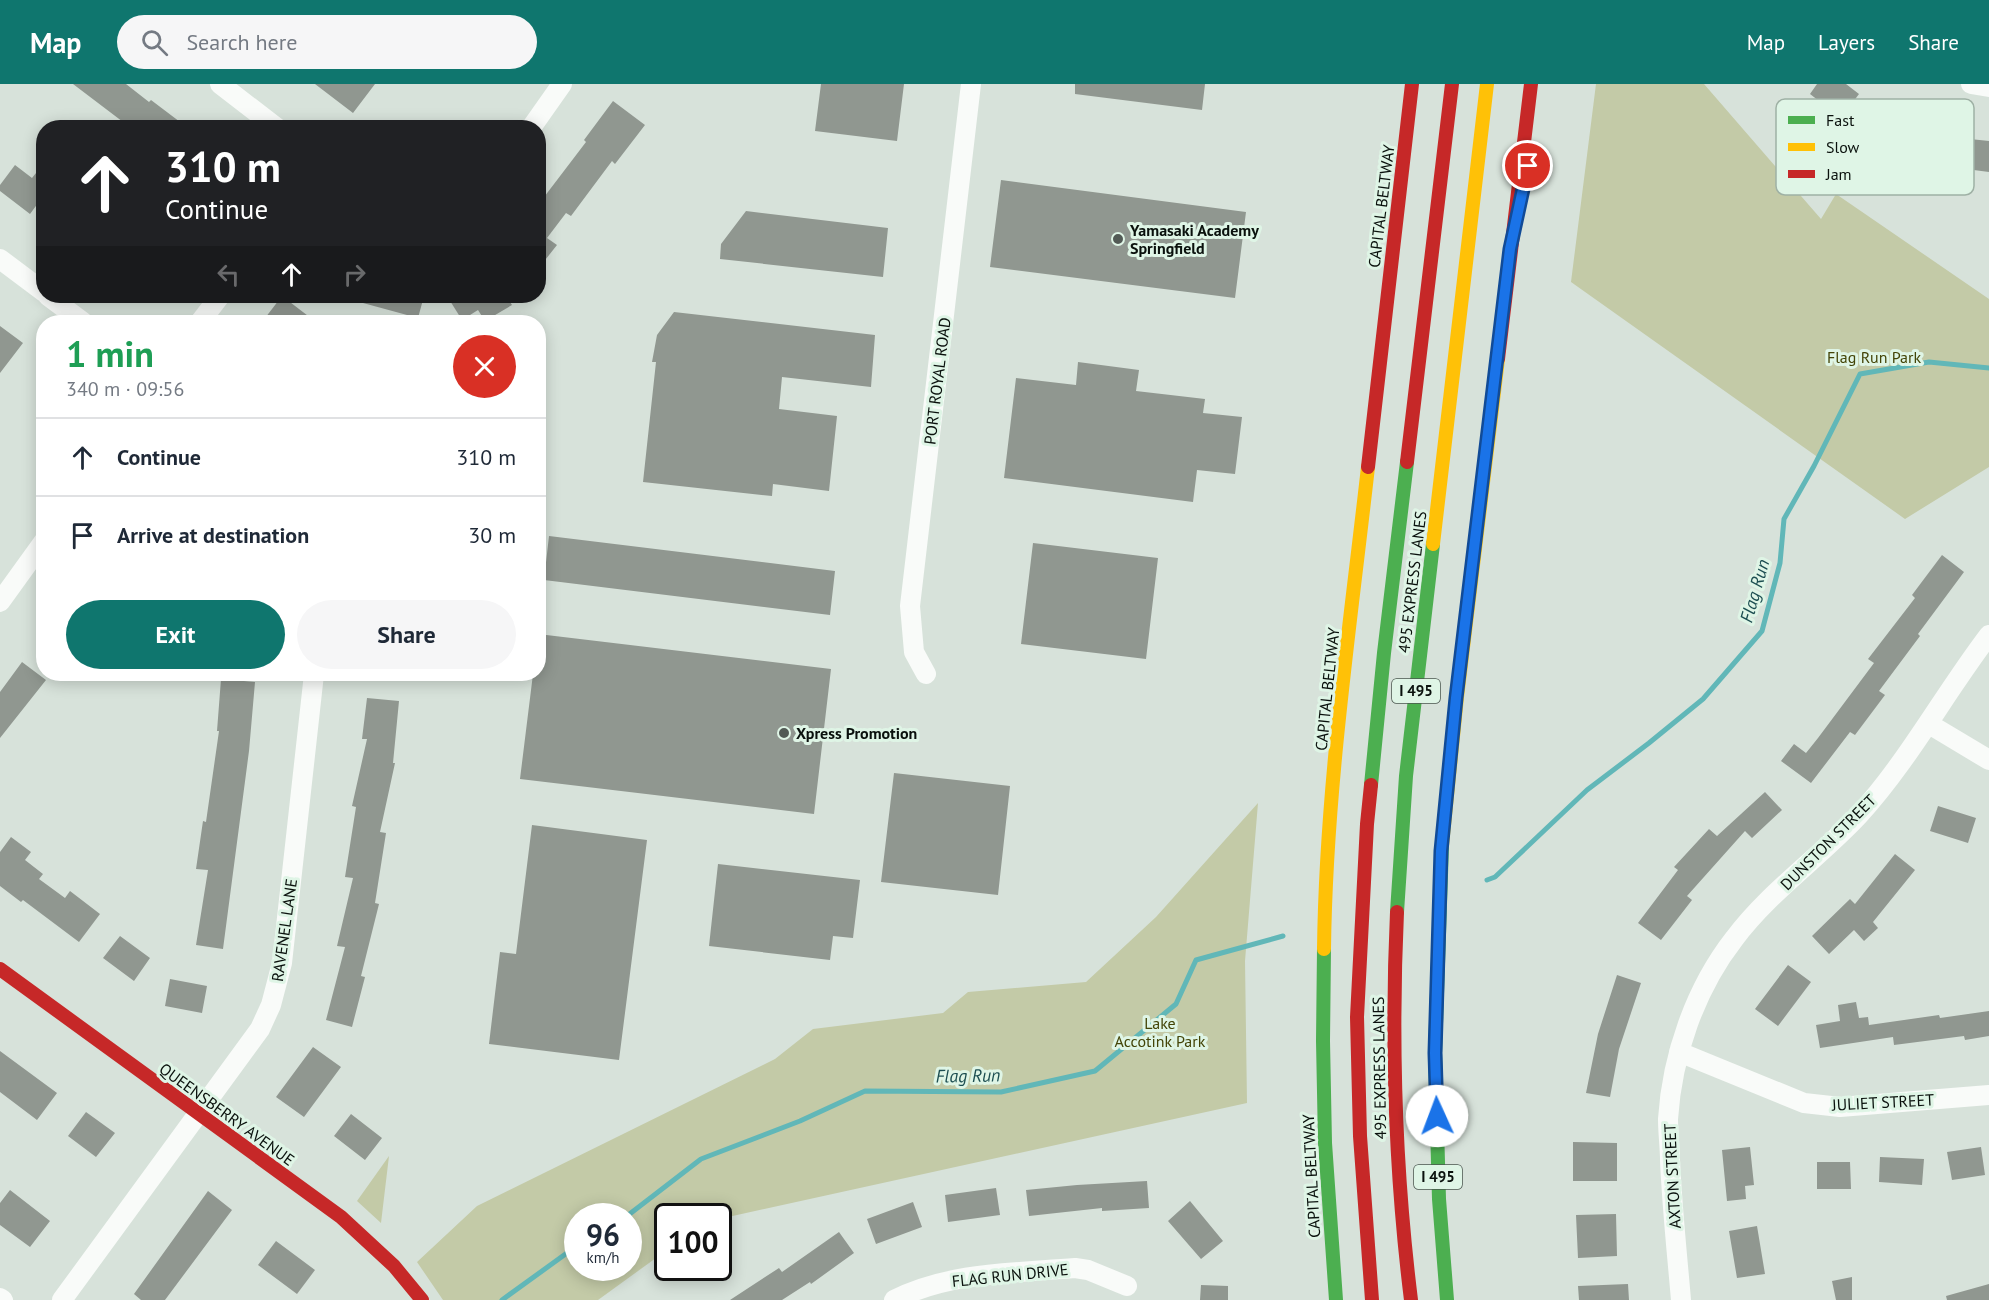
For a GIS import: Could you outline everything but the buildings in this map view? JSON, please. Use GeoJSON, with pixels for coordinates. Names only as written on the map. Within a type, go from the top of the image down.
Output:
{"type":"FeatureCollection","features":[{"type":"Feature","properties":{"kind":"main road","name":"CAPITAL BELTWAY"},"geometry":{"type":"LineString","coordinates":[[1336,1300],[1325,1143],[1323,1009],[1325,890],[1347,653],[1412,84]]}},
{"type":"Feature","properties":{"kind":"main road","name":"495 EXPRESS LANES"},"geometry":{"type":"LineString","coordinates":[[1372,1300],[1367,1258],[1360,1136],[1357,1017],[1367,824],[1384,653],[1452,84]]}},
{"type":"Feature","properties":{"kind":"main road","name":"495 EXPRESS LANES"},"geometry":{"type":"LineString","coordinates":[[1411,1300],[1402,1238],[1395,1127],[1394,991],[1398,881],[1420,657],[1487,84]]}},
{"type":"Feature","properties":{"kind":"main road","name":"I 495"},"geometry":{"type":"LineString","coordinates":[[1447,1300],[1439,1199],[1435,1053],[1441,851],[1456,698],[1531,84]]}},
{"type":"Feature","properties":{"kind":"main road"},"geometry":{"type":"LineString","coordinates":[[1510,249],[1542,106]]}},
{"type":"Feature","properties":{"kind":"main road","name":"QUEENSBERRY AVENUE"},"geometry":{"type":"LineString","coordinates":[[0,969],[341,1217],[399,1271],[422,1300]]}},
{"type":"Feature","properties":{"kind":"street"},"geometry":{"type":"LineString","coordinates":[[220,84],[267,120]]}},
{"type":"Feature","properties":{"kind":"street"},"geometry":{"type":"LineString","coordinates":[[537,120],[562,84]]}},
{"type":"Feature","properties":{"kind":"street","name":"PORT ROYAL ROAD"},"geometry":{"type":"LineString","coordinates":[[926,674],[914,652],[910,606],[971,84]]}},
{"type":"Feature","properties":{"kind":"street"},"geometry":{"type":"LineString","coordinates":[[1971,84],[1989,87]]}},
{"type":"Feature","properties":{"kind":"street"},"geometry":{"type":"LineString","coordinates":[[0,259],[36,286]]}},
{"type":"Feature","properties":{"kind":"street"},"geometry":{"type":"LineString","coordinates":[[57,303],[74,315]]}},
{"type":"Feature","properties":{"kind":"street"},"geometry":{"type":"LineString","coordinates":[[205,315],[215,303]]}},
{"type":"Feature","properties":{"kind":"street"},"geometry":{"type":"LineString","coordinates":[[0,602],[36,552]]}},
{"type":"Feature","properties":{"kind":"street","name":"DUNSTON STREET"},"geometry":{"type":"LineString","coordinates":[[1679,1052],[1693,1009],[1714,968],[1734,938],[1765,903],[1858,815],[1888,781],[1989,635]]}},
{"type":"Feature","properties":{"kind":"street","name":"RAVENEL LANE"},"geometry":{"type":"LineString","coordinates":[[62,1300],[260,1029],[271,1005],[279,982],[313,681]]}},
{"type":"Feature","properties":{"kind":"street"},"geometry":{"type":"LineString","coordinates":[[1929,724],[1989,760]]}},
{"type":"Feature","properties":{"kind":"street","name":"JULIET STREET"},"geometry":{"type":"LineString","coordinates":[[1679,1052],[1804,1102],[1840,1107],[1989,1095]]}},
{"type":"Feature","properties":{"kind":"street","name":"AXTON STREET"},"geometry":{"type":"LineString","coordinates":[[1679,1052],[1668,1119],[1681,1300]]}},
{"type":"Feature","properties":{"kind":"street","name":"FLAG RUN DRIVE"},"geometry":{"type":"LineString","coordinates":[[894,1300],[923,1288],[969,1277],[1075,1268],[1088,1270],[1127,1286]]}},
{"type":"Feature","properties":{"kind":"green space","name":"Flag Run Park"},"geometry":{"type":"Polygon","coordinates":[[[1596,84],[1704,84],[1776,167],[1776,195],[1800,195],[1821,219],[1837,195],[1989,299],[1989,467],[1905,519],[1571,282],[1596,84]]]}},
{"type":"Feature","properties":{"kind":"green space","name":"Lake Accotink Park"},"geometry":{"type":"Polygon","coordinates":[[[1258,803],[1245,961],[1247,1103],[732,1216],[732,1203],[654,1203],[654,1259],[642,1268],[642,1203],[564,1203],[564,1281],[624,1281],[598,1300],[443,1300],[417,1262],[477,1206],[775,1059],[813,1029],[943,1013],[968,992],[1086,982],[1156,917],[1258,803]]]}},
{"type":"Feature","properties":{"kind":"green space"},"geometry":{"type":"Polygon","coordinates":[[[389,1156],[381,1223],[357,1201],[389,1156]]]}},
{"type":"Feature","properties":{"kind":"waterway","name":"Flag Run"},"geometry":{"type":"LineString","coordinates":[[1487,880],[1495,877],[1587,790],[1703,699],[1762,631],[1780,563],[1784,519],[1814,466],[1860,374],[1929,362],[1989,368]]}},
{"type":"Feature","properties":{"kind":"waterway","name":"Flag Run"},"geometry":{"type":"LineString","coordinates":[[642,1204],[701,1159],[800,1121],[865,1091],[1001,1092],[1095,1071],[1176,1004],[1196,960],[1283,936]]}},
{"type":"Feature","properties":{"kind":"waterway","name":"Flag Run"},"geometry":{"type":"LineString","coordinates":[[502,1300],[564,1255]]}},
{"type":"Feature","properties":{"kind":"traffic: fast"},"geometry":{"type":"LineString","coordinates":[[1371,785],[1407,462]]}},
{"type":"Feature","properties":{"kind":"traffic: fast"},"geometry":{"type":"LineString","coordinates":[[1397,912],[1406,776],[1433,544]]}},
{"type":"Feature","properties":{"kind":"traffic: fast"},"geometry":{"type":"LineString","coordinates":[[1442,845],[1435,1053],[1439,1199],[1447,1300]]}},
{"type":"Feature","properties":{"kind":"traffic: fast"},"geometry":{"type":"LineString","coordinates":[[1324,949],[1325,1143],[1336,1300]]}},
{"type":"Feature","properties":{"kind":"traffic: slow"},"geometry":{"type":"LineString","coordinates":[[1433,544],[1487,84]]}},
{"type":"Feature","properties":{"kind":"traffic: slow"},"geometry":{"type":"LineString","coordinates":[[1442,845],[1457,697],[1498,359]]}},
{"type":"Feature","properties":{"kind":"traffic: slow"},"geometry":{"type":"LineString","coordinates":[[1324,949],[1334,768],[1368,467]]}},
{"type":"Feature","properties":{"kind":"traffic: jam"},"geometry":{"type":"LineString","coordinates":[[1368,467],[1412,84]]}},
{"type":"Feature","properties":{"kind":"traffic: jam"},"geometry":{"type":"LineString","coordinates":[[1407,462],[1452,84]]}},
{"type":"Feature","properties":{"kind":"traffic: jam"},"geometry":{"type":"LineString","coordinates":[[1498,359],[1531,84]]}},
{"type":"Feature","properties":{"kind":"traffic: jam"},"geometry":{"type":"LineString","coordinates":[[1371,785],[1357,1017],[1360,1136],[1372,1300]]}},
{"type":"Feature","properties":{"kind":"traffic: jam"},"geometry":{"type":"LineString","coordinates":[[1397,912],[1394,1009],[1396,1106],[1401,1203],[1411,1300]]}},
{"type":"Feature","properties":{"kind":"traffic: jam"},"geometry":{"type":"LineString","coordinates":[[0,969],[341,1217],[394,1266],[422,1300]]}},
{"type":"Feature","properties":{"kind":"place","name":"Yamasaki Academy Springfield"},"geometry":{"type":"Point","coordinates":[1118,239]}},
{"type":"Feature","properties":{"kind":"place","name":"Xpress Promotion"},"geometry":{"type":"Point","coordinates":[784,733]}},
{"type":"Feature","properties":{"kind":"route"},"geometry":{"type":"LineString","coordinates":[[1437,1116],[1435,1053],[1441,851],[1456,698],[1510,249],[1528,166]]}}]}
